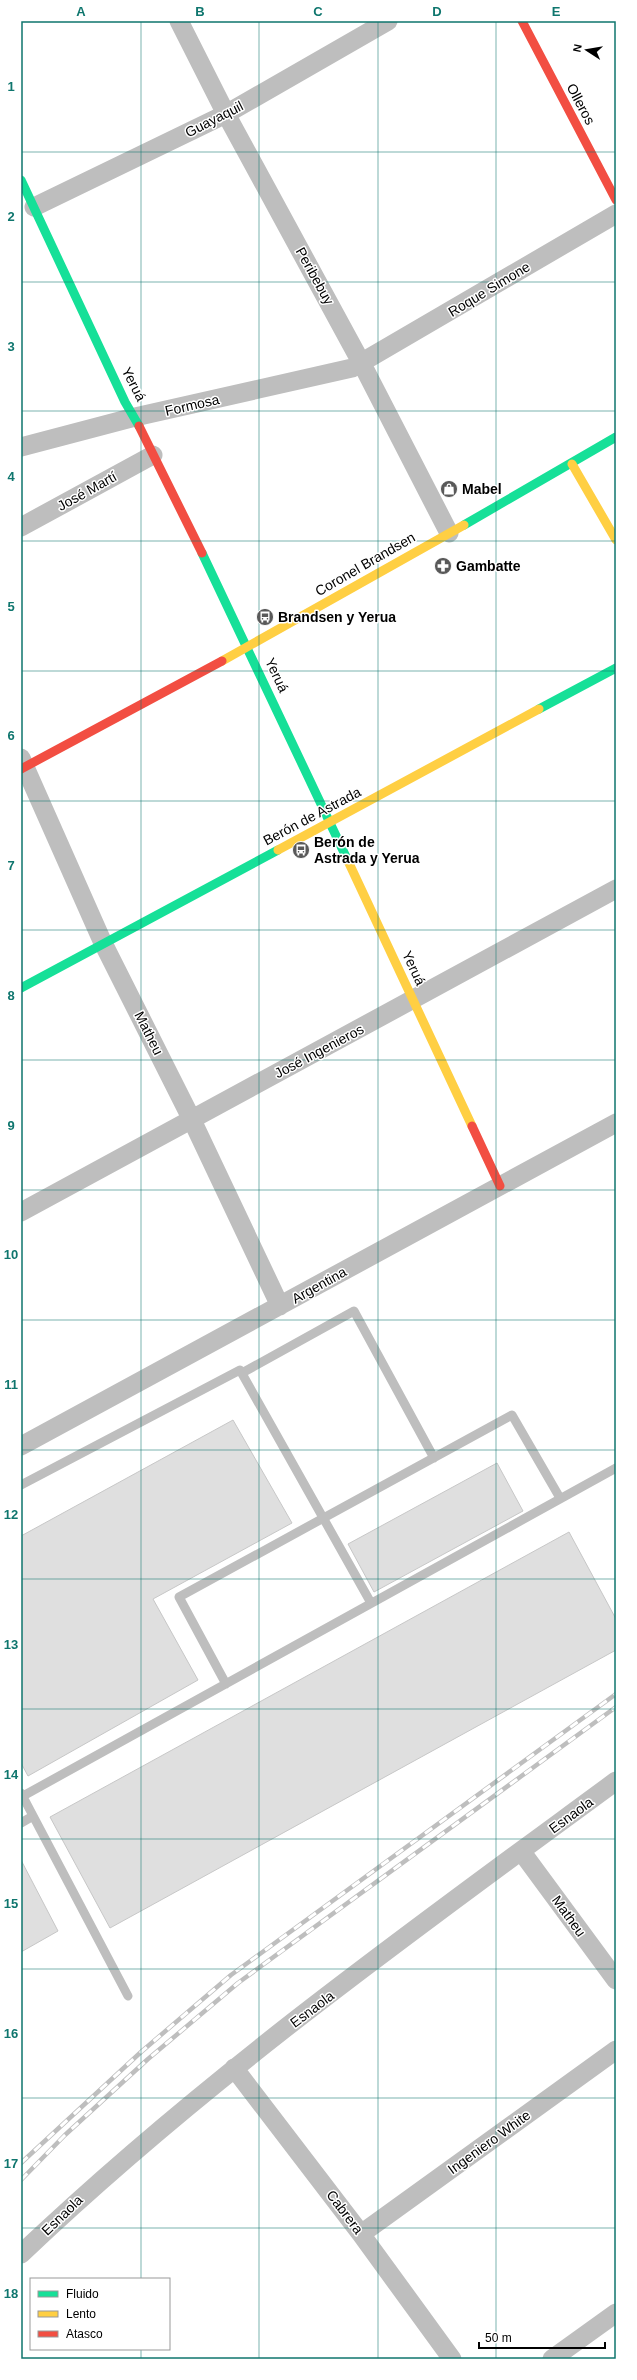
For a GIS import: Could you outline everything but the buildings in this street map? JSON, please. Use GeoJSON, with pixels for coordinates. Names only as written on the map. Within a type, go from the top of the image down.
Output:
{"type":"FeatureCollection","features":[{"type":"Feature","properties":{"kind":"street","name":"Peribebuy"},"geometry":{"type":"LineString","coordinates":[[179,21],[226,114],[362,364],[449,533]]}},
{"type":"Feature","properties":{"kind":"street","name":"Guayaquil"},"geometry":{"type":"LineString","coordinates":[[34,207],[226,114],[388,21]]}},
{"type":"Feature","properties":{"kind":"street","name":"Olleros"},"geometry":{"type":"LineString","coordinates":[[522,21],[616,200]]}},
{"type":"Feature","properties":{"kind":"street","name":"Yeruá"},"geometry":{"type":"LineString","coordinates":[[21,180],[125,402],[135,417],[248,647],[500,1186]]}},
{"type":"Feature","properties":{"kind":"street","name":"Roque Simone"},"geometry":{"type":"LineString","coordinates":[[362,364],[616,214]]}},
{"type":"Feature","properties":{"kind":"street","name":"Formosa"},"geometry":{"type":"LineString","coordinates":[[21,447],[135,417],[352,368],[362,364]]}},
{"type":"Feature","properties":{"kind":"street","name":"Coronel Brandsen"},"geometry":{"type":"LineString","coordinates":[[22,765],[248,647],[572,464],[616,437]]}},
{"type":"Feature","properties":{"kind":"street","name":"José Martí"},"geometry":{"type":"LineString","coordinates":[[21,527],[153,454]]}},
{"type":"Feature","properties":{"kind":"street"},"geometry":{"type":"LineString","coordinates":[[572,464],[616,540]]}},
{"type":"Feature","properties":{"kind":"street","name":"Berón de Astrada"},"geometry":{"type":"LineString","coordinates":[[21,988],[103,942],[330,823],[616,668]]}},
{"type":"Feature","properties":{"kind":"street","name":"Matheu"},"geometry":{"type":"LineString","coordinates":[[22,765],[103,942],[191,1118],[280,1306]]}},
{"type":"Feature","properties":{"kind":"street","name":"José Ingenieros"},"geometry":{"type":"LineString","coordinates":[[21,1212],[191,1118],[414,1000],[616,889]]}},
{"type":"Feature","properties":{"kind":"street","name":"Argentina"},"geometry":{"type":"LineString","coordinates":[[21,1446],[616,1123]]}},
{"type":"Feature","properties":{"kind":"street","name":"Esnaola"},"geometry":{"type":"LineString","coordinates":[[21,2254],[85,2193],[234,2068],[616,1781]]}},
{"type":"Feature","properties":{"kind":"street","name":"Matheu"},"geometry":{"type":"LineString","coordinates":[[521,1851],[616,1980]]}},
{"type":"Feature","properties":{"kind":"street","name":"Ingeniero White"},"geometry":{"type":"LineString","coordinates":[[361,2234],[616,2050]]}},
{"type":"Feature","properties":{"kind":"street","name":"Cabrera"},"geometry":{"type":"LineString","coordinates":[[234,2068],[361,2234],[452,2359]]}},
{"type":"Feature","properties":{"kind":"street"},"geometry":{"type":"LineString","coordinates":[[552,2359],[616,2313]]}},
{"type":"Feature","properties":{"kind":"lane"},"geometry":{"type":"LineString","coordinates":[[242,1373],[354,1312],[434,1458]]}},
{"type":"Feature","properties":{"kind":"lane"},"geometry":{"type":"LineString","coordinates":[[21,1485],[240,1370],[371,1603]]}},
{"type":"Feature","properties":{"kind":"lane"},"geometry":{"type":"LineString","coordinates":[[226,1684],[179,1597],[512,1415],[560,1498]]}},
{"type":"Feature","properties":{"kind":"lane"},"geometry":{"type":"LineString","coordinates":[[128,1996],[22,1794],[226,1684],[616,1468]]}},
{"type":"Feature","properties":{"kind":"lane"},"geometry":{"type":"LineString","coordinates":[[21,1823],[33,1816]]}},
{"type":"Feature","properties":{"kind":"railway"},"geometry":{"type":"LineString","coordinates":[[21,2163],[141,2052],[231,1975],[616,1694]]}},
{"type":"Feature","properties":{"kind":"railway"},"geometry":{"type":"LineString","coordinates":[[21,2180],[65,2135],[148,2059],[238,1983],[616,1707]]}},
{"type":"Feature","properties":{"kind":"traffic: fast"},"geometry":{"type":"LineString","coordinates":[[21,180],[125,402],[139,426]]}},
{"type":"Feature","properties":{"kind":"traffic: fast"},"geometry":{"type":"LineString","coordinates":[[464,525],[616,437]]}},
{"type":"Feature","properties":{"kind":"traffic: fast"},"geometry":{"type":"LineString","coordinates":[[202,553],[348,861]]}},
{"type":"Feature","properties":{"kind":"traffic: fast"},"geometry":{"type":"LineString","coordinates":[[539,709],[616,668]]}},
{"type":"Feature","properties":{"kind":"traffic: fast"},"geometry":{"type":"LineString","coordinates":[[21,988],[278,850]]}},
{"type":"Feature","properties":{"kind":"traffic: slow"},"geometry":{"type":"LineString","coordinates":[[572,464],[616,540]]}},
{"type":"Feature","properties":{"kind":"traffic: slow"},"geometry":{"type":"LineString","coordinates":[[222,661],[464,525]]}},
{"type":"Feature","properties":{"kind":"traffic: slow"},"geometry":{"type":"LineString","coordinates":[[278,850],[539,709]]}},
{"type":"Feature","properties":{"kind":"traffic: slow"},"geometry":{"type":"LineString","coordinates":[[348,861],[472,1126]]}},
{"type":"Feature","properties":{"kind":"traffic: jam"},"geometry":{"type":"LineString","coordinates":[[522,21],[616,200]]}},
{"type":"Feature","properties":{"kind":"traffic: jam"},"geometry":{"type":"LineString","coordinates":[[139,426],[202,553]]}},
{"type":"Feature","properties":{"kind":"traffic: jam"},"geometry":{"type":"LineString","coordinates":[[21,769],[222,661]]}},
{"type":"Feature","properties":{"kind":"traffic: jam"},"geometry":{"type":"LineString","coordinates":[[472,1126],[500,1186]]}},
{"type":"Feature","properties":{"kind":"place","name":"Mabel"},"geometry":{"type":"Point","coordinates":[449,489]}},
{"type":"Feature","properties":{"kind":"place","name":"Gambatte"},"geometry":{"type":"Point","coordinates":[443,566]}},
{"type":"Feature","properties":{"kind":"place","name":"Brandsen y Yerua"},"geometry":{"type":"Point","coordinates":[265,617]}},
{"type":"Feature","properties":{"kind":"place","name":"Berón de Astrada y Yerua"},"geometry":{"type":"Point","coordinates":[301,850]}}]}
